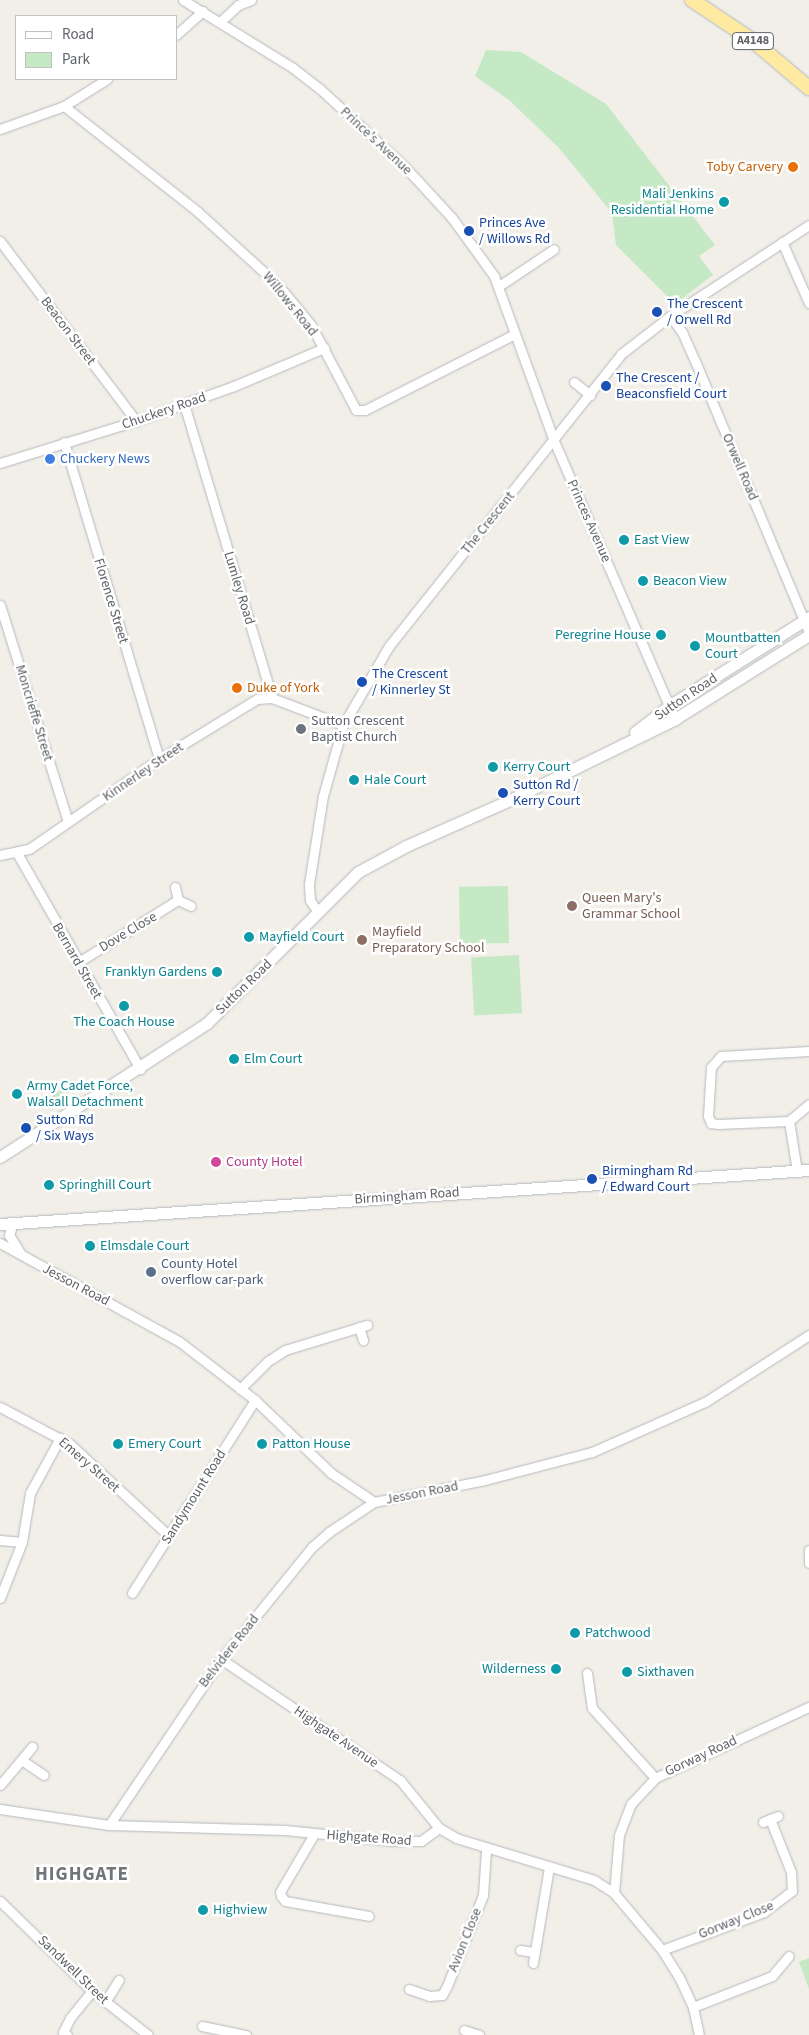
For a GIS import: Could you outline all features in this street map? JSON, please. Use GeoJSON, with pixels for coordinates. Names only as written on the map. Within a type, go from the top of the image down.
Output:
{"type":"FeatureCollection","features":[{"type":"Feature","properties":{"kind":"highway","name":"A4148"},"geometry":{"type":"LineString","coordinates":[[692,0],[752,40],[809,88]]}},
{"type":"Feature","properties":{"kind":"street","name":"Prince's Avenue"},"geometry":{"type":"LineString","coordinates":[[182,0],[221,21],[319,88],[406,168],[452,218],[499,286],[515,334]]}},
{"type":"Feature","properties":{"kind":"street"},"geometry":{"type":"LineString","coordinates":[[221,21],[238,5],[251,0]]}},
{"type":"Feature","properties":{"kind":"street"},"geometry":{"type":"LineString","coordinates":[[178,32],[203,11]]}},
{"type":"Feature","properties":{"kind":"street"},"geometry":{"type":"LineString","coordinates":[[0,130],[64,106],[105,80]]}},
{"type":"Feature","properties":{"kind":"street","name":"Willows Road"},"geometry":{"type":"LineString","coordinates":[[64,106],[245,253],[279,286],[324,348],[351,404],[356,410],[365,410],[515,334]]}},
{"type":"Feature","properties":{"kind":"street","name":"The Crescent"},"geometry":{"type":"LineString","coordinates":[[318,912],[310,900],[312,864],[323,796],[343,726],[389,646],[554,441],[621,354],[670,316],[809,225]]}},
{"type":"Feature","properties":{"kind":"street","name":"Beacon Street"},"geometry":{"type":"LineString","coordinates":[[0,241],[136,421]]}},
{"type":"Feature","properties":{"kind":"street"},"geometry":{"type":"LineString","coordinates":[[782,242],[809,303]]}},
{"type":"Feature","properties":{"kind":"street"},"geometry":{"type":"LineString","coordinates":[[499,286],[554,248]]}},
{"type":"Feature","properties":{"kind":"street","name":"Orwell Road"},"geometry":{"type":"LineString","coordinates":[[670,316],[682,332],[692,354],[807,619],[809,634]]}},
{"type":"Feature","properties":{"kind":"street","name":"Princes Avenue"},"geometry":{"type":"LineString","coordinates":[[515,334],[554,441],[675,719]]}},
{"type":"Feature","properties":{"kind":"street","name":"Chuckery Road"},"geometry":{"type":"LineString","coordinates":[[0,463],[136,421],[184,404],[324,348]]}},
{"type":"Feature","properties":{"kind":"street"},"geometry":{"type":"LineString","coordinates":[[574,382],[590,395]]}},
{"type":"Feature","properties":{"kind":"street","name":"Lumley Road"},"geometry":{"type":"LineString","coordinates":[[184,404],[272,698]]}},
{"type":"Feature","properties":{"kind":"street","name":"Florence Street"},"geometry":{"type":"LineString","coordinates":[[64,442],[159,759]]}},
{"type":"Feature","properties":{"kind":"street","name":"Moncrieffe Street"},"geometry":{"type":"LineString","coordinates":[[0,604],[68,822]]}},
{"type":"Feature","properties":{"kind":"street","name":"Sutton Road"},"geometry":{"type":"LineString","coordinates":[[616,747],[669,706],[807,619]]}},
{"type":"Feature","properties":{"kind":"street","name":"Sutton Road"},"geometry":{"type":"LineString","coordinates":[[0,1157],[207,1023],[343,885],[374,862],[512,799],[675,719],[809,634]]}},
{"type":"Feature","properties":{"kind":"street"},"geometry":{"type":"LineString","coordinates":[[272,698],[343,726]]}},
{"type":"Feature","properties":{"kind":"street","name":"Kinnerley Street"},"geometry":{"type":"LineString","coordinates":[[0,855],[29,849],[159,759],[257,700],[272,698]]}},
{"type":"Feature","properties":{"kind":"street","name":"Bernard Street"},"geometry":{"type":"LineString","coordinates":[[17,853],[78,963],[140,1068]]}},
{"type":"Feature","properties":{"kind":"street"},"geometry":{"type":"LineString","coordinates":[[175,888],[178,900],[191,906]]}},
{"type":"Feature","properties":{"kind":"street","name":"Dove Close"},"geometry":{"type":"LineString","coordinates":[[78,963],[178,900]]}},
{"type":"Feature","properties":{"kind":"street"},"geometry":{"type":"LineString","coordinates":[[809,1051],[721,1056],[711,1067],[708,1116],[712,1123],[789,1122],[809,1104]]}},
{"type":"Feature","properties":{"kind":"street"},"geometry":{"type":"LineString","coordinates":[[789,1122],[803,1170]]}},
{"type":"Feature","properties":{"kind":"street","name":"Birmingham Road"},"geometry":{"type":"LineString","coordinates":[[2,1223],[803,1170]]}},
{"type":"Feature","properties":{"kind":"street","name":"Jesson Road"},"geometry":{"type":"LineString","coordinates":[[2,1223],[11,1229],[9,1235],[22,1255]]}},
{"type":"Feature","properties":{"kind":"street"},"geometry":{"type":"LineString","coordinates":[[0,1241],[9,1235]]}},
{"type":"Feature","properties":{"kind":"street","name":"Jesson Road"},"geometry":{"type":"LineString","coordinates":[[0,1241],[22,1255],[156,1327],[211,1364],[255,1400],[331,1472],[374,1502],[485,1480],[592,1452],[705,1402],[809,1335]]}},
{"type":"Feature","properties":{"kind":"street"},"geometry":{"type":"LineString","coordinates":[[240,1389],[268,1361],[285,1350],[363,1326],[362,1340]]}},
{"type":"Feature","properties":{"kind":"street","name":"Sandymount Road"},"geometry":{"type":"LineString","coordinates":[[132,1593],[255,1400]]}},
{"type":"Feature","properties":{"kind":"street","name":"Emery Street"},"geometry":{"type":"LineString","coordinates":[[0,1406],[60,1438],[169,1536]]}},
{"type":"Feature","properties":{"kind":"street"},"geometry":{"type":"LineString","coordinates":[[0,1598],[22,1542],[30,1493],[60,1438]]}},
{"type":"Feature","properties":{"kind":"street","name":"Belvidere Road"},"geometry":{"type":"LineString","coordinates":[[110,1825],[221,1659],[312,1548],[374,1502]]}},
{"type":"Feature","properties":{"kind":"street"},"geometry":{"type":"LineString","coordinates":[[0,1540],[22,1542]]}},
{"type":"Feature","properties":{"kind":"street"},"geometry":{"type":"LineString","coordinates":[[809,1550],[809,1563]]}},
{"type":"Feature","properties":{"kind":"street","name":"Highgate Avenue"},"geometry":{"type":"LineString","coordinates":[[221,1659],[400,1780],[439,1828]]}},
{"type":"Feature","properties":{"kind":"street"},"geometry":{"type":"LineString","coordinates":[[587,1673],[592,1708],[655,1778]]}},
{"type":"Feature","properties":{"kind":"street","name":"Gorway Road"},"geometry":{"type":"LineString","coordinates":[[614,1893],[619,1835],[631,1804],[655,1778],[809,1707]]}},
{"type":"Feature","properties":{"kind":"street"},"geometry":{"type":"LineString","coordinates":[[0,1785],[5,1776],[23,1761],[32,1747]]}},
{"type":"Feature","properties":{"kind":"street"},"geometry":{"type":"LineString","coordinates":[[23,1761],[44,1775]]}},
{"type":"Feature","properties":{"kind":"street","name":"Highgate Road"},"geometry":{"type":"LineString","coordinates":[[0,1809],[110,1825],[285,1830],[314,1834],[421,1841],[439,1828]]}},
{"type":"Feature","properties":{"kind":"street","name":"Gorway Close"},"geometry":{"type":"LineString","coordinates":[[662,1950],[764,1912],[792,1891],[792,1872],[770,1819]]}},
{"type":"Feature","properties":{"kind":"street"},"geometry":{"type":"LineString","coordinates":[[439,1828],[456,1838],[486,1850],[594,1880],[614,1893],[662,1950],[693,2006],[699,2035]]}},
{"type":"Feature","properties":{"kind":"street"},"geometry":{"type":"LineString","coordinates":[[314,1834],[280,1892],[281,1896],[285,1900],[369,1916]]}},
{"type":"Feature","properties":{"kind":"street","name":"Avion Close"},"geometry":{"type":"LineString","coordinates":[[409,1989],[429,1996],[442,1994],[447,1986],[483,1895],[486,1850]]}},
{"type":"Feature","properties":{"kind":"street"},"geometry":{"type":"LineString","coordinates":[[533,1963],[549,1867]]}},
{"type":"Feature","properties":{"kind":"street","name":"Sandwell Street"},"geometry":{"type":"LineString","coordinates":[[0,1901],[92,1991],[144,2034]]}},
{"type":"Feature","properties":{"kind":"street"},"geometry":{"type":"LineString","coordinates":[[520,1950],[534,1952]]}},
{"type":"Feature","properties":{"kind":"street"},"geometry":{"type":"LineString","coordinates":[[693,2006],[772,1976],[789,1956]]}},
{"type":"Feature","properties":{"kind":"street"},"geometry":{"type":"LineString","coordinates":[[105,2002],[119,1980]]}},
{"type":"Feature","properties":{"kind":"street"},"geometry":{"type":"LineString","coordinates":[[67,2035],[63,2032],[70,2018],[92,1991]]}},
{"type":"Feature","properties":{"kind":"street"},"geometry":{"type":"LineString","coordinates":[[202,2026],[246,2035]]}},
{"type":"Feature","properties":{"kind":"street"},"geometry":{"type":"LineString","coordinates":[[464,2030],[478,2035]]}},
{"type":"Feature","properties":{"kind":"green space"},"geometry":{"type":"Polygon","coordinates":[[[486,50],[521,52],[606,104],[715,245],[699,256],[713,275],[675,304],[616,245],[612,213],[559,148],[509,100],[475,76],[486,50]]]}},
{"type":"Feature","properties":{"kind":"green space"},"geometry":{"type":"Polygon","coordinates":[[[508,886],[509,943],[460,944],[459,887],[508,886]]]}},
{"type":"Feature","properties":{"kind":"green space"},"geometry":{"type":"Polygon","coordinates":[[[519,955],[522,1013],[474,1015],[471,958],[519,955]]]}},
{"type":"Feature","properties":{"kind":"green space"},"geometry":{"type":"Polygon","coordinates":[[[64,1088],[72,1098],[51,1109],[46,1100],[64,1088]]]}},
{"type":"Feature","properties":{"kind":"green space"},"geometry":{"type":"Polygon","coordinates":[[[809,1958],[809,1989],[799,1962],[809,1958]]]}},
{"type":"Feature","properties":{"kind":"place","name":"Toby Carvery"},"geometry":{"type":"Point","coordinates":[793,167]}},
{"type":"Feature","properties":{"kind":"place","name":"Mali Jenkins Residential Home"},"geometry":{"type":"Point","coordinates":[724,202]}},
{"type":"Feature","properties":{"kind":"place","name":"Princes Ave / Willows Rd"},"geometry":{"type":"Point","coordinates":[469,231]}},
{"type":"Feature","properties":{"kind":"place","name":"The Crescent / Orwell Rd"},"geometry":{"type":"Point","coordinates":[657,312]}},
{"type":"Feature","properties":{"kind":"place","name":"The Crescent / Beaconsfield Court"},"geometry":{"type":"Point","coordinates":[606,386]}},
{"type":"Feature","properties":{"kind":"place","name":"Chuckery News"},"geometry":{"type":"Point","coordinates":[50,459]}},
{"type":"Feature","properties":{"kind":"place","name":"East View"},"geometry":{"type":"Point","coordinates":[624,540]}},
{"type":"Feature","properties":{"kind":"place","name":"Beacon View"},"geometry":{"type":"Point","coordinates":[643,581]}},
{"type":"Feature","properties":{"kind":"place","name":"Peregrine House"},"geometry":{"type":"Point","coordinates":[661,635]}},
{"type":"Feature","properties":{"kind":"place","name":"Mountbatten Court"},"geometry":{"type":"Point","coordinates":[695,646]}},
{"type":"Feature","properties":{"kind":"place","name":"The Crescent / Kinnerley St"},"geometry":{"type":"Point","coordinates":[362,682]}},
{"type":"Feature","properties":{"kind":"place","name":"Duke of York"},"geometry":{"type":"Point","coordinates":[237,688]}},
{"type":"Feature","properties":{"kind":"place","name":"Sutton Crescent Baptist Church"},"geometry":{"type":"Point","coordinates":[301,729]}},
{"type":"Feature","properties":{"kind":"place","name":"Kerry Court"},"geometry":{"type":"Point","coordinates":[493,767]}},
{"type":"Feature","properties":{"kind":"place","name":"Hale Court"},"geometry":{"type":"Point","coordinates":[354,780]}},
{"type":"Feature","properties":{"kind":"place","name":"Sutton Rd / Kerry Court"},"geometry":{"type":"Point","coordinates":[503,793]}},
{"type":"Feature","properties":{"kind":"place","name":"Queen Mary's Grammar School"},"geometry":{"type":"Point","coordinates":[572,906]}},
{"type":"Feature","properties":{"kind":"place","name":"Mayfield Court"},"geometry":{"type":"Point","coordinates":[249,937]}},
{"type":"Feature","properties":{"kind":"place","name":"Mayfield Preparatory School"},"geometry":{"type":"Point","coordinates":[362,940]}},
{"type":"Feature","properties":{"kind":"place","name":"Franklyn Gardens"},"geometry":{"type":"Point","coordinates":[217,972]}},
{"type":"Feature","properties":{"kind":"place","name":"The Coach House"},"geometry":{"type":"Point","coordinates":[124,1006]}},
{"type":"Feature","properties":{"kind":"place","name":"Elm Court"},"geometry":{"type":"Point","coordinates":[234,1059]}},
{"type":"Feature","properties":{"kind":"place","name":"Army Cadet Force, Walsall Detachment"},"geometry":{"type":"Point","coordinates":[17,1094]}},
{"type":"Feature","properties":{"kind":"place","name":"Sutton Rd / Six Ways"},"geometry":{"type":"Point","coordinates":[26,1128]}},
{"type":"Feature","properties":{"kind":"place","name":"County Hotel"},"geometry":{"type":"Point","coordinates":[216,1162]}},
{"type":"Feature","properties":{"kind":"place","name":"Birmingham Rd / Edward Court"},"geometry":{"type":"Point","coordinates":[592,1179]}},
{"type":"Feature","properties":{"kind":"place","name":"Springhill Court"},"geometry":{"type":"Point","coordinates":[49,1185]}},
{"type":"Feature","properties":{"kind":"place","name":"Elmsdale Court"},"geometry":{"type":"Point","coordinates":[90,1246]}},
{"type":"Feature","properties":{"kind":"place","name":"County Hotel overflow car-park"},"geometry":{"type":"Point","coordinates":[151,1272]}},
{"type":"Feature","properties":{"kind":"place","name":"Emery Court"},"geometry":{"type":"Point","coordinates":[118,1444]}},
{"type":"Feature","properties":{"kind":"place","name":"Patton House"},"geometry":{"type":"Point","coordinates":[262,1444]}},
{"type":"Feature","properties":{"kind":"place","name":"Patchwood"},"geometry":{"type":"Point","coordinates":[575,1633]}},
{"type":"Feature","properties":{"kind":"place","name":"Wilderness"},"geometry":{"type":"Point","coordinates":[556,1669]}},
{"type":"Feature","properties":{"kind":"place","name":"Sixthaven"},"geometry":{"type":"Point","coordinates":[627,1672]}},
{"type":"Feature","properties":{"kind":"place","name":"Highview"},"geometry":{"type":"Point","coordinates":[203,1910]}},
{"type":"Feature","properties":{"kind":"district","name":"HIGHGATE"},"geometry":{"type":"Point","coordinates":[82,1875]}}]}
